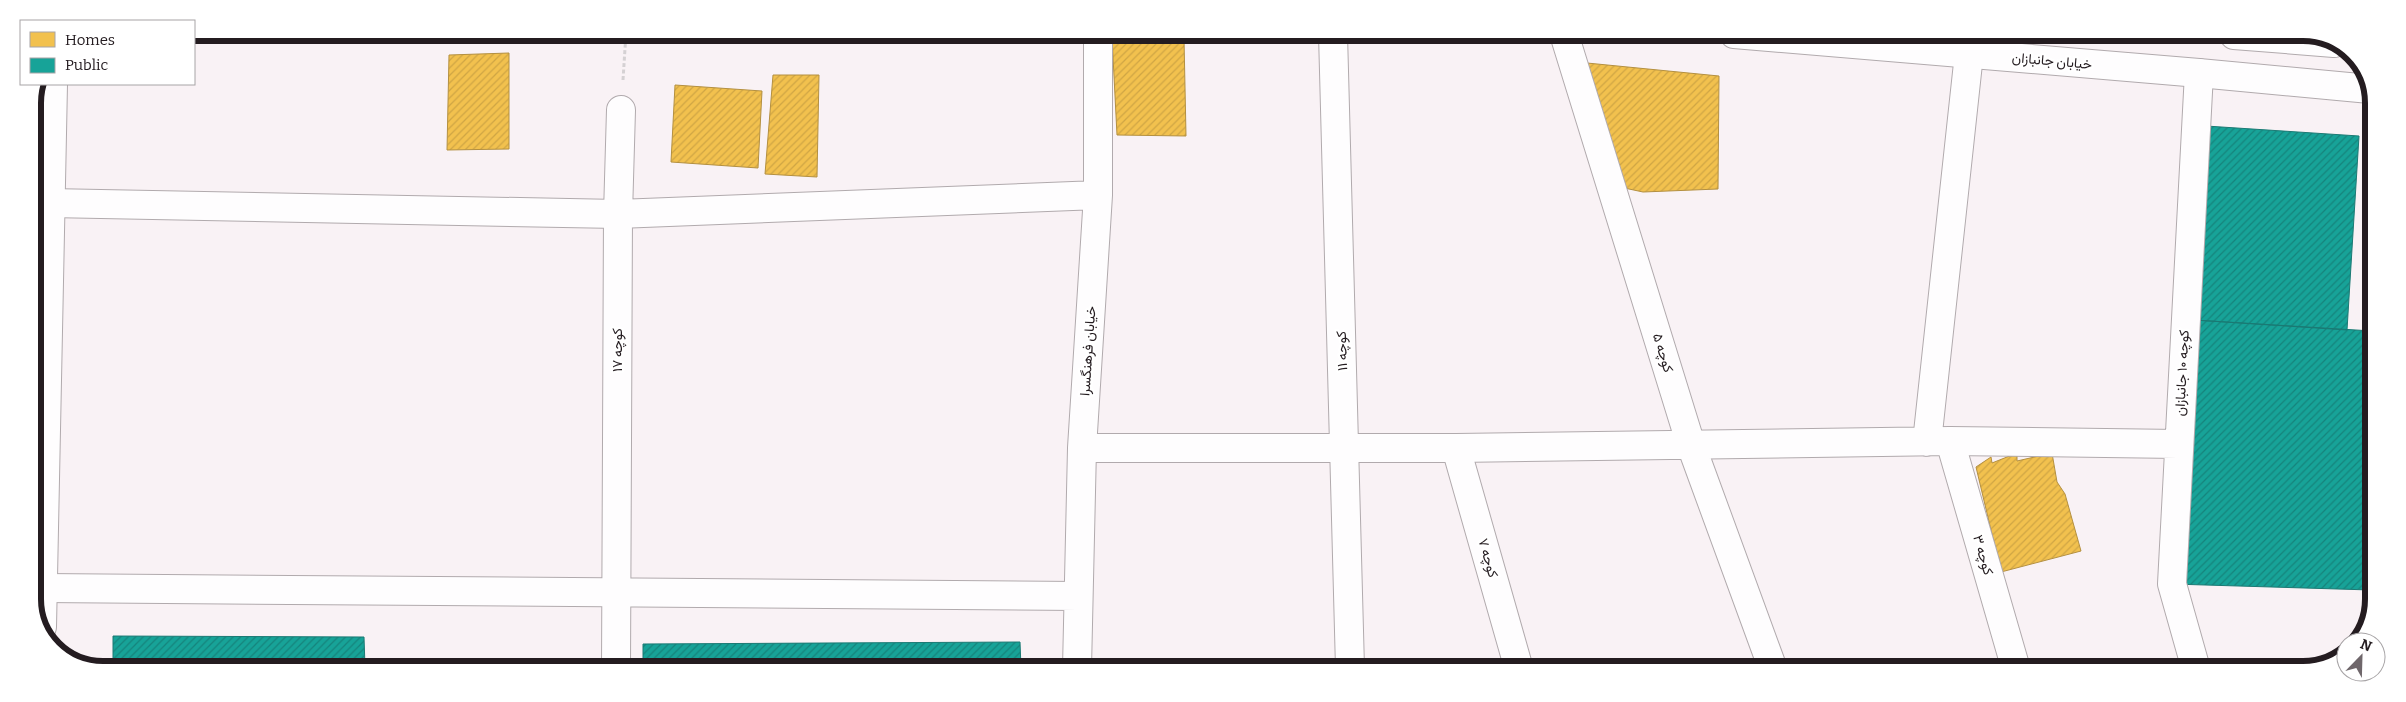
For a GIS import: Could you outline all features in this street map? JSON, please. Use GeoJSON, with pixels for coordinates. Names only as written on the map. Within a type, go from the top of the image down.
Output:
{"type":"FeatureCollection","features":[{"type":"Feature","properties":{"kind":"street","name":"خیابان فرهنگسرا"},"geometry":{"type":"LineString","coordinates":[[1077,661],[1082,448],[1098,195],[1098,41]]}},
{"type":"Feature","properties":{"kind":"street","name":"کوچه ۱۱"},"geometry":{"type":"LineString","coordinates":[[1333,41],[1350,661]]}},
{"type":"Feature","properties":{"kind":"street","name":"کوچه ۵"},"geometry":{"type":"LineString","coordinates":[[1566,41],[1691,445],[1770,661]]}},
{"type":"Feature","properties":{"kind":"street","name":"خیابان جانبازان"},"geometry":{"type":"LineString","coordinates":[[1816,41],[2363,88]]}},
{"type":"Feature","properties":{"kind":"street"},"geometry":{"type":"LineString","coordinates":[[1938,442],[1969,54]]}},
{"type":"Feature","properties":{"kind":"street","name":"کوچه ۱۰ جانبازان"},"geometry":{"type":"LineString","coordinates":[[2190,661],[2172,584],[2199,73]]}},
{"type":"Feature","properties":{"kind":"street"},"geometry":{"type":"LineString","coordinates":[[42,612],[49,203],[53,85]]}},
{"type":"Feature","properties":{"kind":"street","name":"کوچه ۱۷"},"geometry":{"type":"LineString","coordinates":[[616,661],[618,214],[621,110]]}},
{"type":"Feature","properties":{"kind":"street"},"geometry":{"type":"LineString","coordinates":[[49,203],[618,214],[1098,195]]}},
{"type":"Feature","properties":{"kind":"street"},"geometry":{"type":"LineString","coordinates":[[1082,448],[1456,448],[1938,442],[2178,444]]}},
{"type":"Feature","properties":{"kind":"street","name":"کوچه ۳"},"geometry":{"type":"LineString","coordinates":[[1938,442],[2013,661]]}},
{"type":"Feature","properties":{"kind":"street","name":"کوچه ۷"},"geometry":{"type":"LineString","coordinates":[[1456,448],[1517,661]]}},
{"type":"Feature","properties":{"kind":"street"},"geometry":{"type":"LineString","coordinates":[[43,588],[1078,596]]}},
{"type":"Feature","properties":{"kind":"path"},"geometry":{"type":"LineString","coordinates":[[621,110],[625,41]]}},
{"type":"Feature","properties":{"kind":"building: Homes"},"geometry":{"type":"Polygon","coordinates":[[[1112,41],[1184,41],[1186,136],[1117,135],[1112,41]]]}},
{"type":"Feature","properties":{"kind":"building: Homes"},"geometry":{"type":"Polygon","coordinates":[[[509,53],[509,149],[447,150],[449,55],[509,53]]]}},
{"type":"Feature","properties":{"kind":"building: Homes"},"geometry":{"type":"Polygon","coordinates":[[[1587,63],[1719,76],[1718,189],[1643,192],[1615,186],[1587,63]]]}},
{"type":"Feature","properties":{"kind":"building: Homes"},"geometry":{"type":"Polygon","coordinates":[[[773,75],[819,75],[817,177],[765,174],[773,75]]]}},
{"type":"Feature","properties":{"kind":"building: Homes"},"geometry":{"type":"Polygon","coordinates":[[[675,85],[762,91],[758,168],[671,162],[675,85]]]}},
{"type":"Feature","properties":{"kind":"building: Homes"},"geometry":{"type":"Polygon","coordinates":[[[2333,360],[2365,362],[2365,564],[2324,563],[2326,533],[2318,532],[2333,360]]]}},
{"type":"Feature","properties":{"kind":"building: Homes"},"geometry":{"type":"Polygon","coordinates":[[[2017,453],[2017,461],[2052,453],[2057,482],[2065,494],[2081,551],[2001,572],[1976,467],[1991,457],[1992,463],[2017,453]]]}},
{"type":"Feature","properties":{"kind":"building: Public"},"geometry":{"type":"Polygon","coordinates":[[[2206,126],[2359,136],[2347,330],[2194,320],[2206,126]]]}},
{"type":"Feature","properties":{"kind":"building: Public"},"geometry":{"type":"Polygon","coordinates":[[[2194,320],[2365,331],[2365,590],[2172,584],[2194,320]]]}},
{"type":"Feature","properties":{"kind":"building: Public"},"geometry":{"type":"Polygon","coordinates":[[[113,636],[364,637],[365,661],[113,661],[113,636]]]}},
{"type":"Feature","properties":{"kind":"building: Public"},"geometry":{"type":"Polygon","coordinates":[[[1020,642],[1021,661],[643,661],[643,644],[1020,642]]]}}]}
